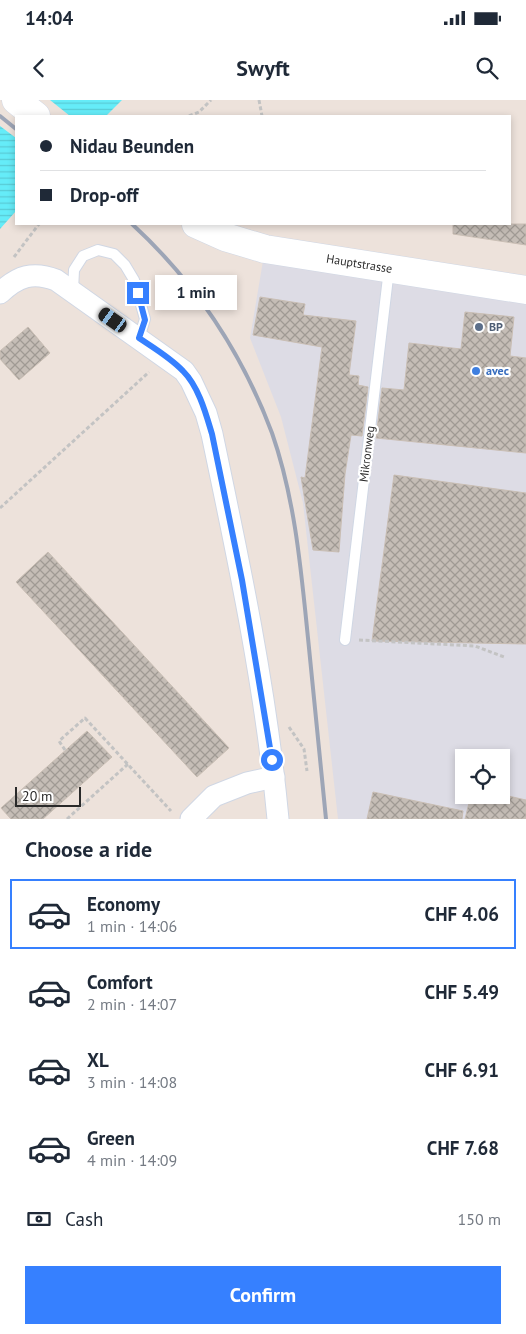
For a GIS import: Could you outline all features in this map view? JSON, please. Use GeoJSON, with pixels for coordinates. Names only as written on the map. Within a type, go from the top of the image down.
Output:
{"type":"FeatureCollection","features":[{"type":"Feature","properties":{"kind":"main road"},"geometry":{"type":"LineString","coordinates":[[16,100],[35,115]]}},
{"type":"Feature","properties":{"kind":"main road","name":"Hauptstrasse"},"geometry":{"type":"LineString","coordinates":[[198,225],[225,237],[265,249],[526,290]]}},
{"type":"Feature","properties":{"kind":"street"},"geometry":{"type":"LineString","coordinates":[[4,290],[27,275],[43,275],[73,291],[166,356],[184,371],[191,381],[206,413],[212,434],[242,580],[274,777],[278,819]]}},
{"type":"Feature","properties":{"kind":"street"},"geometry":{"type":"LineString","coordinates":[[181,816],[214,796],[247,783],[274,777]]}},
{"type":"Feature","properties":{"kind":"lane"},"geometry":{"type":"LineString","coordinates":[[73,291],[74,270],[83,256],[98,250],[114,254],[126,265],[134,280],[145,320],[139,338]]}},
{"type":"Feature","properties":{"kind":"lane","name":"Mikronweg"},"geometry":{"type":"LineString","coordinates":[[345,640],[390,268]]}},
{"type":"Feature","properties":{"kind":"path"},"geometry":{"type":"LineString","coordinates":[[192,115],[199,112],[210,100]]}},
{"type":"Feature","properties":{"kind":"path"},"geometry":{"type":"LineString","coordinates":[[259,100],[262,115]]}},
{"type":"Feature","properties":{"kind":"path"},"geometry":{"type":"LineString","coordinates":[[4,290],[9,265],[38,225]]}},
{"type":"Feature","properties":{"kind":"path"},"geometry":{"type":"LineString","coordinates":[[0,508],[166,356]]}},
{"type":"Feature","properties":{"kind":"path"},"geometry":{"type":"LineString","coordinates":[[345,640],[475,646],[504,657]]}},
{"type":"Feature","properties":{"kind":"path"},"geometry":{"type":"LineString","coordinates":[[65,750],[59,741],[85,718],[181,816]]}},
{"type":"Feature","properties":{"kind":"path"},"geometry":{"type":"LineString","coordinates":[[285,724],[290,727],[304,749],[307,771]]}},
{"type":"Feature","properties":{"kind":"path"},"geometry":{"type":"LineString","coordinates":[[67,819],[128,764]]}},
{"type":"Feature","properties":{"kind":"shaded area"},"geometry":{"type":"Polygon","coordinates":[[[265,249],[526,290],[526,819],[338,819],[303,503],[281,417],[250,338],[265,249]]]}},
{"type":"Feature","properties":{"kind":"water"},"geometry":{"type":"Polygon","coordinates":[[[0,100],[122,100],[107,115],[15,115],[15,212],[0,229],[0,100]]]}},
{"type":"Feature","properties":{"kind":"pier"},"geometry":{"type":"Polygon","coordinates":[[[0,100],[50,100],[69,115],[15,115],[15,137],[0,126],[0,100]]]}},
{"type":"Feature","properties":{"kind":"building"},"geometry":{"type":"Polygon","coordinates":[[[526,224],[526,245],[453,234],[453,225],[526,224]]]}},
{"type":"Feature","properties":{"kind":"building"},"geometry":{"type":"Polygon","coordinates":[[[260,297],[305,304],[303,315],[356,321],[349,375],[359,376],[358,385],[368,387],[362,436],[351,435],[345,474],[339,552],[313,550],[301,477],[305,478],[322,347],[253,335],[260,297]]]}},
{"type":"Feature","properties":{"kind":"building"},"geometry":{"type":"Polygon","coordinates":[[[465,312],[514,317],[510,356],[526,358],[526,453],[376,438],[382,388],[404,390],[409,343],[461,349],[465,312]]]}},
{"type":"Feature","properties":{"kind":"building"},"geometry":{"type":"Polygon","coordinates":[[[28,327],[50,353],[19,380],[0,359],[0,351],[28,327]]]}},
{"type":"Feature","properties":{"kind":"building"},"geometry":{"type":"Polygon","coordinates":[[[394,475],[526,493],[526,644],[372,641],[394,475]]]}},
{"type":"Feature","properties":{"kind":"building"},"geometry":{"type":"Polygon","coordinates":[[[48,552],[229,748],[197,777],[16,582],[48,552]]]}},
{"type":"Feature","properties":{"kind":"building"},"geometry":{"type":"Polygon","coordinates":[[[87,731],[112,757],[43,819],[11,819],[1,808],[87,731]]]}},
{"type":"Feature","properties":{"kind":"building"},"geometry":{"type":"Polygon","coordinates":[[[373,792],[463,811],[462,819],[367,819],[373,792]]]}},
{"type":"Feature","properties":{"kind":"building"},"geometry":{"type":"Polygon","coordinates":[[[510,796],[526,800],[526,819],[465,819],[469,804],[510,804],[510,796]]]}},
{"type":"Feature","properties":{"kind":"railway"},"geometry":{"type":"LineString","coordinates":[[0,116],[15,128]]}},
{"type":"Feature","properties":{"kind":"railway"},"geometry":{"type":"LineString","coordinates":[[133,225],[176,270],[214,320],[246,375],[272,433],[286,483],[296,534],[303,586],[326,819]]}},
{"type":"Feature","properties":{"kind":"place","name":"BP"},"geometry":{"type":"Point","coordinates":[479,327]}},
{"type":"Feature","properties":{"kind":"place","name":"avec"},"geometry":{"type":"Point","coordinates":[476,371]}},
{"type":"Feature","properties":{"kind":"route"},"geometry":{"type":"LineString","coordinates":[[138,293],[145,320],[139,338],[184,371],[191,381],[206,413],[242,580],[268,725],[272,760]]}}]}
